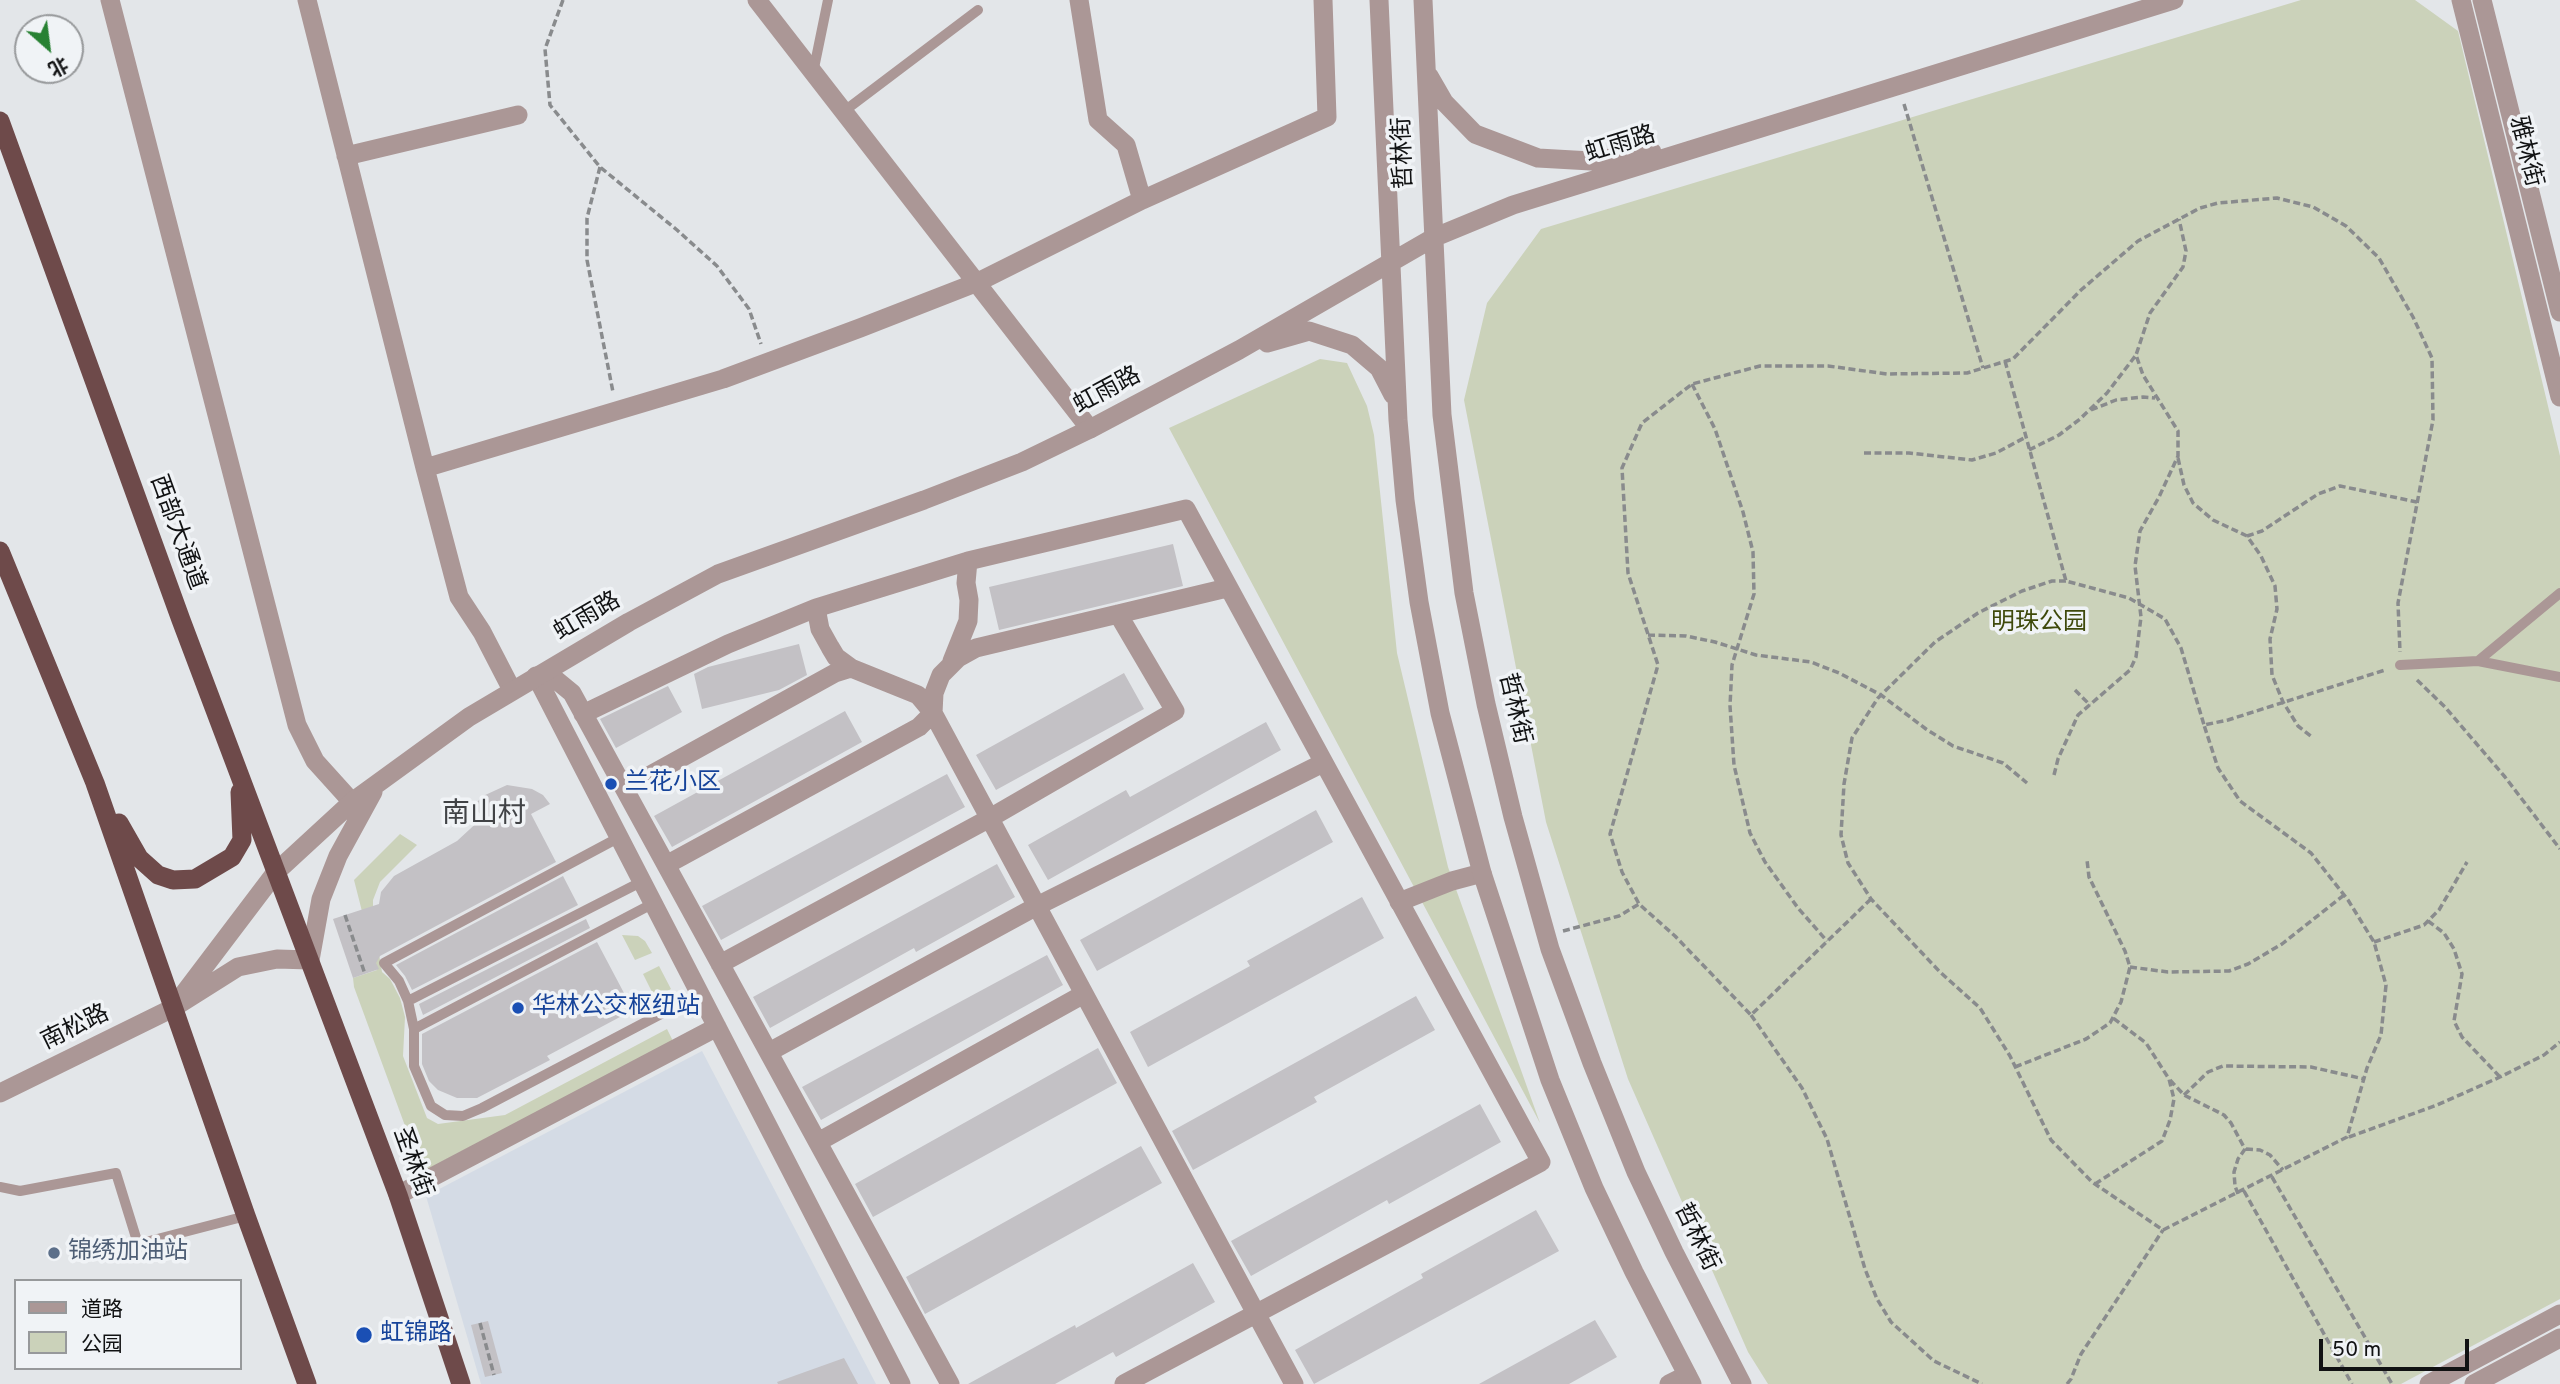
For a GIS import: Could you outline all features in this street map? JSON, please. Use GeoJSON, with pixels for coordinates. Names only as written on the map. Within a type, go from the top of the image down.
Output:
{"type":"FeatureCollection","features":[{"type":"Feature","properties":{"kind":"highway","name":"西部大通道"},"geometry":{"type":"LineString","coordinates":[[0,121],[310,960]]}},
{"type":"Feature","properties":{"kind":"highway"},"geometry":{"type":"LineString","coordinates":[[0,551],[95,783],[307,1384]]}},
{"type":"Feature","properties":{"kind":"highway"},"geometry":{"type":"LineString","coordinates":[[95,783],[139,858],[158,876],[173,880],[195,879],[232,857],[242,840],[238,771]]}},
{"type":"Feature","properties":{"kind":"highway","name":"圣林街"},"geometry":{"type":"LineString","coordinates":[[310,960],[398,1195],[461,1384]]}},
{"type":"Feature","properties":{"kind":"street"},"geometry":{"type":"LineString","coordinates":[[110,0],[297,725],[315,761],[352,802]]}},
{"type":"Feature","properties":{"kind":"street"},"geometry":{"type":"LineString","coordinates":[[307,0],[459,597],[482,632],[512,690]]}},
{"type":"Feature","properties":{"kind":"street"},"geometry":{"type":"LineString","coordinates":[[757,0],[1090,429]]}},
{"type":"Feature","properties":{"kind":"street"},"geometry":{"type":"LineString","coordinates":[[1079,0],[1098,120],[1126,145],[1142,200]]}},
{"type":"Feature","properties":{"kind":"street"},"geometry":{"type":"LineString","coordinates":[[425,468],[723,379],[978,282],[1142,200],[1327,117],[1323,0]]}},
{"type":"Feature","properties":{"kind":"street","name":"哲林街"},"geometry":{"type":"LineString","coordinates":[[1379,0],[1397,408],[1405,500],[1419,602],[1442,725],[1508,959],[1555,1092],[1600,1200],[1689,1379]]}},
{"type":"Feature","properties":{"kind":"street","name":"哲林街"},"geometry":{"type":"LineString","coordinates":[[1423,0],[1442,415],[1464,593],[1486,704],[1546,934],[1592,1063],[1636,1172],[1742,1384]]}},
{"type":"Feature","properties":{"kind":"street","name":"虹雨路"},"geometry":{"type":"LineString","coordinates":[[173,1008],[276,872],[352,802],[469,717],[512,690],[718,574],[1022,462],[1239,350],[1433,237],[1513,205],[2174,0]]}},
{"type":"Feature","properties":{"kind":"street","name":"雅林街"},"geometry":{"type":"LineString","coordinates":[[2461,0],[2560,397]]}},
{"type":"Feature","properties":{"kind":"street","name":"雅林街"},"geometry":{"type":"LineString","coordinates":[[2482,0],[2560,312]]}},
{"type":"Feature","properties":{"kind":"street"},"geometry":{"type":"LineString","coordinates":[[1426,69],[1444,102],[1475,134],[1538,158],[1591,161],[1712,144]]}},
{"type":"Feature","properties":{"kind":"street"},"geometry":{"type":"LineString","coordinates":[[346,156],[518,115]]}},
{"type":"Feature","properties":{"kind":"street"},"geometry":{"type":"LineString","coordinates":[[1239,350],[1309,331],[1352,345],[1380,368],[1390,386],[1397,408]]}},
{"type":"Feature","properties":{"kind":"street"},"geometry":{"type":"LineString","coordinates":[[583,714],[727,644],[816,608],[968,561],[1186,509],[1541,1162],[1124,1384]]}},
{"type":"Feature","properties":{"kind":"street"},"geometry":{"type":"LineString","coordinates":[[666,865],[919,727],[933,713],[934,693],[968,621],[968,561]]}},
{"type":"Feature","properties":{"kind":"street"},"geometry":{"type":"LineString","coordinates":[[905,688],[920,688],[958,658],[976,648],[1227,588]]}},
{"type":"Feature","properties":{"kind":"street"},"geometry":{"type":"LineString","coordinates":[[816,608],[820,629],[836,657],[851,668],[918,695],[933,713],[1294,1384]]}},
{"type":"Feature","properties":{"kind":"street"},"geometry":{"type":"LineString","coordinates":[[720,964],[989,818],[1175,711],[1118,614]]}},
{"type":"Feature","properties":{"kind":"street"},"geometry":{"type":"LineString","coordinates":[[625,789],[835,673],[851,668]]}},
{"type":"Feature","properties":{"kind":"street"},"geometry":{"type":"LineString","coordinates":[[536,676],[555,678],[572,693],[950,1384]]}},
{"type":"Feature","properties":{"kind":"street"},"geometry":{"type":"LineString","coordinates":[[536,676],[901,1384]]}},
{"type":"Feature","properties":{"kind":"street"},"geometry":{"type":"LineString","coordinates":[[769,1052],[1037,906],[1323,763]]}},
{"type":"Feature","properties":{"kind":"street"},"geometry":{"type":"LineString","coordinates":[[310,960],[321,900],[338,856],[379,781]]}},
{"type":"Feature","properties":{"kind":"street"},"geometry":{"type":"LineString","coordinates":[[1399,902],[1432,888],[1482,873]]}},
{"type":"Feature","properties":{"kind":"street","name":"南松路"},"geometry":{"type":"LineString","coordinates":[[0,1093],[173,1008],[239,967],[276,959],[310,960]]}},
{"type":"Feature","properties":{"kind":"street"},"geometry":{"type":"LineString","coordinates":[[818,1142],[1084,994]]}},
{"type":"Feature","properties":{"kind":"street"},"geometry":{"type":"LineString","coordinates":[[398,1195],[716,1027]]}},
{"type":"Feature","properties":{"kind":"street"},"geometry":{"type":"LineString","coordinates":[[2429,1384],[2560,1314]]}},
{"type":"Feature","properties":{"kind":"street"},"geometry":{"type":"LineString","coordinates":[[2474,1384],[2560,1338]]}},
{"type":"Feature","properties":{"kind":"street"},"geometry":{"type":"LineString","coordinates":[[1669,1384],[1689,1379]]}},
{"type":"Feature","properties":{"kind":"lane"},"geometry":{"type":"LineString","coordinates":[[813,73],[828,0]]}},
{"type":"Feature","properties":{"kind":"lane"},"geometry":{"type":"LineString","coordinates":[[843,112],[978,10]]}},
{"type":"Feature","properties":{"kind":"lane"},"geometry":{"type":"LineString","coordinates":[[2478,661],[2560,593]]}},
{"type":"Feature","properties":{"kind":"lane"},"geometry":{"type":"LineString","coordinates":[[2400,665],[2478,661],[2560,677]]}},
{"type":"Feature","properties":{"kind":"lane"},"geometry":{"type":"LineString","coordinates":[[618,838],[384,963],[399,981],[408,1001],[414,1029],[414,1066],[431,1106],[445,1115],[463,1116],[699,994]]}},
{"type":"Feature","properties":{"kind":"lane"},"geometry":{"type":"LineString","coordinates":[[408,1001],[641,882]]}},
{"type":"Feature","properties":{"kind":"lane"},"geometry":{"type":"LineString","coordinates":[[414,1029],[652,904]]}},
{"type":"Feature","properties":{"kind":"lane"},"geometry":{"type":"LineString","coordinates":[[0,1187],[20,1191],[116,1172],[138,1244],[246,1216]]}},
{"type":"Feature","properties":{"kind":"path"},"geometry":{"type":"LineString","coordinates":[[563,0],[545,49],[550,105],[600,167],[717,266],[749,309],[768,363]]}},
{"type":"Feature","properties":{"kind":"path"},"geometry":{"type":"LineString","coordinates":[[1899,86],[1983,368]]}},
{"type":"Feature","properties":{"kind":"path"},"geometry":{"type":"LineString","coordinates":[[600,167],[587,218],[587,260],[617,411]]}},
{"type":"Feature","properties":{"kind":"path"},"geometry":{"type":"LineString","coordinates":[[1982,1384],[1934,1361],[1891,1322],[1877,1299],[1865,1269],[1827,1139],[1802,1088],[1751,1015],[1675,936],[1639,904],[1622,872],[1610,834],[1658,665],[1628,573],[1622,468],[1642,423],[1692,384],[1760,366],[1828,366],[1887,374],[1967,373],[2005,362],[2013,359],[2081,290],[2138,241],[2200,208],[2218,203],[2277,198],[2314,207],[2346,226],[2379,258],[2413,317],[2432,358],[2433,420],[2398,603],[2400,665],[2445,708],[2505,777],[2560,849]]}},
{"type":"Feature","properties":{"kind":"path"},"geometry":{"type":"LineString","coordinates":[[2029,450],[2059,435],[2089,410],[2107,393],[2136,355],[2150,313],[2183,267],[2186,251],[2179,219]]}},
{"type":"Feature","properties":{"kind":"path"},"geometry":{"type":"LineString","coordinates":[[2136,355],[2143,375],[2178,431],[2178,456],[2184,485],[2193,503],[2213,520],[2247,536],[2261,556],[2275,586],[2277,609],[2270,639],[2272,675],[2283,702],[2298,726],[2312,737]]}},
{"type":"Feature","properties":{"kind":"path"},"geometry":{"type":"LineString","coordinates":[[2005,362],[2066,581]]}},
{"type":"Feature","properties":{"kind":"path"},"geometry":{"type":"LineString","coordinates":[[1692,384],[1715,429],[1744,512],[1753,552],[1754,594],[1731,665],[1730,706],[1733,753],[1750,833],[1765,862],[1798,908],[1827,941]]}},
{"type":"Feature","properties":{"kind":"path"},"geometry":{"type":"LineString","coordinates":[[2089,410],[2116,400],[2156,398]]}},
{"type":"Feature","properties":{"kind":"path"},"geometry":{"type":"LineString","coordinates":[[1864,453],[1909,453],[1972,460],[1996,453],[2026,437]]}},
{"type":"Feature","properties":{"kind":"path"},"geometry":{"type":"LineString","coordinates":[[2054,775],[2058,759],[2078,715],[2130,670],[2136,657],[2141,605],[2135,566],[2140,531],[2178,456]]}},
{"type":"Feature","properties":{"kind":"path"},"geometry":{"type":"LineString","coordinates":[[2247,536],[2262,531],[2318,494],[2340,486],[2417,502]]}},
{"type":"Feature","properties":{"kind":"path"},"geometry":{"type":"LineString","coordinates":[[2163,1230],[2095,1184],[2051,1140],[2015,1067],[1980,1008],[1940,972],[1871,900],[1848,863],[1841,835],[1844,784],[1852,738],[1881,695],[1935,642],[1978,613],[2022,591],[2052,582],[2066,581],[2129,598],[2165,619],[2181,648],[2218,768],[2240,801],[2311,853],[2344,895],[2374,943],[2386,985],[2381,1035],[2364,1079],[2347,1137]]}},
{"type":"Feature","properties":{"kind":"path"},"geometry":{"type":"LineString","coordinates":[[1648,635],[1686,636],[1756,655],[1811,662],[1881,695],[1953,746],[2003,763],[2027,783]]}},
{"type":"Feature","properties":{"kind":"path"},"geometry":{"type":"LineString","coordinates":[[2204,725],[2228,720],[2400,665]]}},
{"type":"Feature","properties":{"kind":"path"},"geometry":{"type":"LineString","coordinates":[[2075,690],[2090,705]]}},
{"type":"Feature","properties":{"kind":"path"},"geometry":{"type":"LineString","coordinates":[[2015,1067],[2086,1039],[2110,1023],[2121,1002],[2130,967],[2089,877],[2087,860]]}},
{"type":"Feature","properties":{"kind":"path"},"geometry":{"type":"LineString","coordinates":[[2374,943],[2424,925],[2440,911],[2467,862]]}},
{"type":"Feature","properties":{"kind":"path"},"geometry":{"type":"LineString","coordinates":[[2130,967],[2168,972],[2229,971],[2248,964],[2281,944],[2344,895]]}},
{"type":"Feature","properties":{"kind":"path"},"geometry":{"type":"LineString","coordinates":[[1751,1015],[1871,900]]}},
{"type":"Feature","properties":{"kind":"path"},"geometry":{"type":"LineString","coordinates":[[1546,934],[1601,922],[1619,916],[1639,904]]}},
{"type":"Feature","properties":{"kind":"path"},"geometry":{"type":"LineString","coordinates":[[345,915],[365,974]]}},
{"type":"Feature","properties":{"kind":"path"},"geometry":{"type":"LineString","coordinates":[[2428,921],[2444,933],[2454,949],[2462,974],[2454,1021],[2462,1037],[2500,1077]]}},
{"type":"Feature","properties":{"kind":"path"},"geometry":{"type":"LineString","coordinates":[[2113,1018],[2146,1043],[2169,1079],[2183,1095],[2224,1115],[2231,1122],[2245,1149]]}},
{"type":"Feature","properties":{"kind":"path"},"geometry":{"type":"LineString","coordinates":[[2067,1384],[2081,1354],[2163,1230],[2347,1137],[2437,1105],[2500,1077],[2544,1055],[2560,1042]]}},
{"type":"Feature","properties":{"kind":"path"},"geometry":{"type":"LineString","coordinates":[[2183,1095],[2208,1072],[2223,1066],[2311,1067],[2364,1079]]}},
{"type":"Feature","properties":{"kind":"path"},"geometry":{"type":"LineString","coordinates":[[2095,1184],[2162,1141],[2171,1120],[2174,1099],[2169,1079]]}},
{"type":"Feature","properties":{"kind":"path"},"geometry":{"type":"LineString","coordinates":[[2245,1149],[2260,1150],[2270,1155],[2279,1162],[2283,1170]]}},
{"type":"Feature","properties":{"kind":"path"},"geometry":{"type":"LineString","coordinates":[[2238,1194],[2234,1172],[2245,1149]]}},
{"type":"Feature","properties":{"kind":"path"},"geometry":{"type":"LineString","coordinates":[[2272,1177],[2392,1384]]}},
{"type":"Feature","properties":{"kind":"path"},"geometry":{"type":"LineString","coordinates":[[2244,1191],[2352,1384]]}},
{"type":"Feature","properties":{"kind":"path"},"geometry":{"type":"LineString","coordinates":[[480,1323],[494,1375]]}},
{"type":"Feature","properties":{"kind":"shaded area"},"geometry":{"type":"Polygon","coordinates":[[[702,1051],[876,1384],[481,1384],[426,1196],[702,1051]]]}},
{"type":"Feature","properties":{"kind":"green space","name":"明珠公园"},"geometry":{"type":"Polygon","coordinates":[[[2301,0],[2415,0],[2458,31],[2560,456],[2560,1299],[2401,1384],[1768,1384],[1748,1352],[1628,1079],[1546,822],[1464,400],[1487,303],[1541,229],[2301,0]]]}},
{"type":"Feature","properties":{"kind":"green space"},"geometry":{"type":"Polygon","coordinates":[[[1320,359],[1347,363],[1367,406],[1374,435],[1397,653],[1448,867],[1540,1123],[1169,428],[1320,359]]]}},
{"type":"Feature","properties":{"kind":"green space"},"geometry":{"type":"Polygon","coordinates":[[[400,834],[417,845],[380,882],[373,900],[373,918],[382,972],[390,979],[400,998],[405,1017],[403,1056],[427,1118],[438,1124],[505,1115],[667,1029],[673,1041],[422,1172],[353,978],[377,970],[354,880],[400,834]]]}},
{"type":"Feature","properties":{"kind":"green space"},"geometry":{"type":"Polygon","coordinates":[[[622,935],[638,936],[645,941],[652,953],[635,960],[622,935]]]}},
{"type":"Feature","properties":{"kind":"green space"},"geometry":{"type":"Polygon","coordinates":[[[659,966],[671,989],[655,998],[643,974],[659,966]]]}},
{"type":"Feature","properties":{"kind":"building"},"geometry":{"type":"Polygon","coordinates":[[[1173,544],[1183,586],[999,630],[989,587],[1173,544]]]}},
{"type":"Feature","properties":{"kind":"building"},"geometry":{"type":"Polygon","coordinates":[[[799,644],[807,675],[779,690],[702,709],[694,674],[708,667],[799,644]]]}},
{"type":"Feature","properties":{"kind":"building"},"geometry":{"type":"Polygon","coordinates":[[[1124,673],[1144,709],[996,790],[976,755],[1124,673]]]}},
{"type":"Feature","properties":{"kind":"building"},"geometry":{"type":"Polygon","coordinates":[[[668,686],[682,712],[616,748],[600,719],[668,686]]]}},
{"type":"Feature","properties":{"kind":"building"},"geometry":{"type":"Polygon","coordinates":[[[845,711],[862,742],[672,847],[654,816],[845,711]]]}},
{"type":"Feature","properties":{"kind":"building"},"geometry":{"type":"Polygon","coordinates":[[[1266,722],[1281,750],[1048,880],[1028,845],[1126,790],[1130,797],[1266,722]]]}},
{"type":"Feature","properties":{"kind":"building"},"geometry":{"type":"Polygon","coordinates":[[[947,774],[965,807],[721,940],[702,906],[947,774]]]}},
{"type":"Feature","properties":{"kind":"building"},"geometry":{"type":"Polygon","coordinates":[[[507,785],[532,789],[543,795],[550,804],[531,814],[556,862],[380,956],[376,963],[379,969],[353,978],[333,919],[379,904],[381,892],[394,876],[457,841],[483,817],[473,806],[483,796],[507,785]]]}},
{"type":"Feature","properties":{"kind":"building"},"geometry":{"type":"Polygon","coordinates":[[[1316,810],[1333,842],[1097,971],[1080,940],[1316,810]]]}},
{"type":"Feature","properties":{"kind":"building"},"geometry":{"type":"Polygon","coordinates":[[[997,864],[1015,897],[916,952],[914,948],[770,1028],[753,997],[997,864]]]}},
{"type":"Feature","properties":{"kind":"building"},"geometry":{"type":"Polygon","coordinates":[[[563,876],[578,905],[412,990],[396,965],[563,876]]]}},
{"type":"Feature","properties":{"kind":"building"},"geometry":{"type":"Polygon","coordinates":[[[1362,897],[1384,938],[1148,1067],[1130,1032],[1250,966],[1247,961],[1362,897]]]}},
{"type":"Feature","properties":{"kind":"building"},"geometry":{"type":"Polygon","coordinates":[[[586,919],[590,928],[423,1015],[419,1004],[586,919]]]}},
{"type":"Feature","properties":{"kind":"building"},"geometry":{"type":"Polygon","coordinates":[[[597,942],[633,1010],[547,1056],[550,1060],[477,1098],[457,1098],[438,1090],[429,1081],[422,1064],[422,1034],[597,942]]]}},
{"type":"Feature","properties":{"kind":"building"},"geometry":{"type":"Polygon","coordinates":[[[1047,955],[1063,985],[821,1120],[802,1087],[1047,955]]]}},
{"type":"Feature","properties":{"kind":"building"},"geometry":{"type":"Polygon","coordinates":[[[1416,996],[1435,1030],[1314,1097],[1317,1102],[1193,1170],[1172,1131],[1416,996]]]}},
{"type":"Feature","properties":{"kind":"building"},"geometry":{"type":"Polygon","coordinates":[[[1098,1048],[1117,1083],[873,1217],[855,1184],[1098,1048]]]}},
{"type":"Feature","properties":{"kind":"building"},"geometry":{"type":"Polygon","coordinates":[[[1480,1104],[1501,1142],[1389,1204],[1387,1200],[1251,1276],[1231,1241],[1480,1104]]]}},
{"type":"Feature","properties":{"kind":"building"},"geometry":{"type":"Polygon","coordinates":[[[1141,1146],[1162,1183],[925,1314],[906,1277],[1141,1146]]]}},
{"type":"Feature","properties":{"kind":"building"},"geometry":{"type":"Polygon","coordinates":[[[1536,1210],[1559,1251],[1314,1384],[1295,1350],[1423,1278],[1421,1274],[1536,1210]]]}},
{"type":"Feature","properties":{"kind":"building"},"geometry":{"type":"Polygon","coordinates":[[[1193,1263],[1215,1302],[1116,1357],[1113,1352],[1055,1384],[968,1384],[1075,1325],[1076,1328],[1193,1263]]]}},
{"type":"Feature","properties":{"kind":"building"},"geometry":{"type":"Polygon","coordinates":[[[1595,1320],[1617,1357],[1569,1384],[1479,1384],[1595,1320]]]}},
{"type":"Feature","properties":{"kind":"building"},"geometry":{"type":"Polygon","coordinates":[[[488,1321],[502,1373],[485,1377],[471,1325],[488,1321]]]}},
{"type":"Feature","properties":{"kind":"building"},"geometry":{"type":"Polygon","coordinates":[[[844,1358],[858,1384],[777,1382],[844,1358]]]}},
{"type":"Feature","properties":{"kind":"place","name":"兰花小区"},"geometry":{"type":"Point","coordinates":[611,784]}},
{"type":"Feature","properties":{"kind":"place","name":"华林公交枢纽站"},"geometry":{"type":"Point","coordinates":[518,1008]}},
{"type":"Feature","properties":{"kind":"place","name":"锦绣加油站"},"geometry":{"type":"Point","coordinates":[54,1253]}},
{"type":"Feature","properties":{"kind":"place","name":"虹锦路"},"geometry":{"type":"Point","coordinates":[364,1335]}},
{"type":"Feature","properties":{"kind":"district","name":"南山村"},"geometry":{"type":"Point","coordinates":[484,816]}}]}
